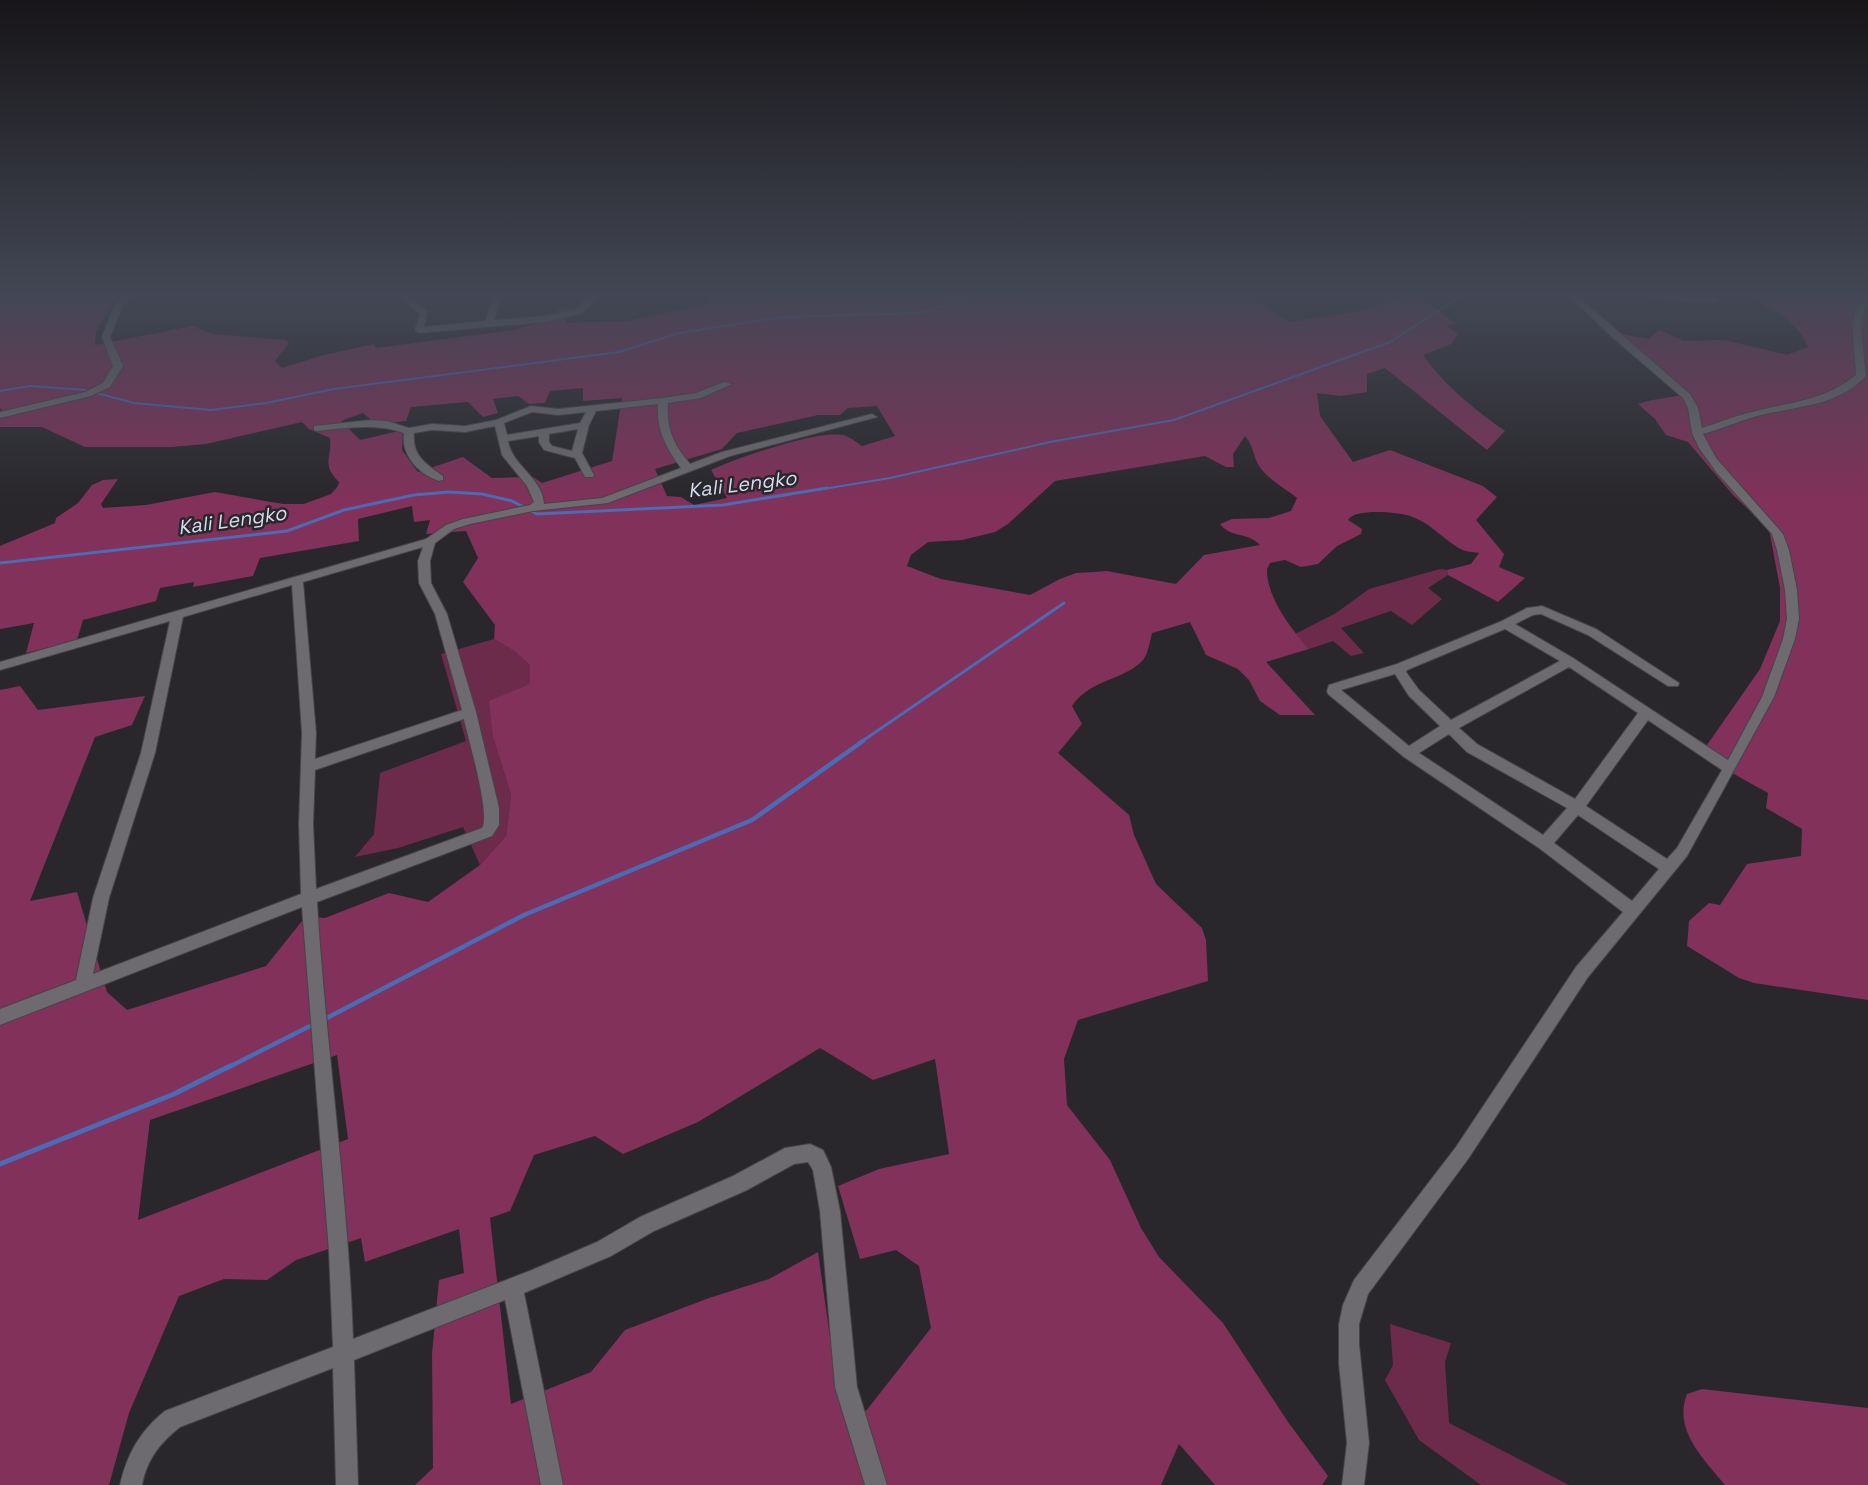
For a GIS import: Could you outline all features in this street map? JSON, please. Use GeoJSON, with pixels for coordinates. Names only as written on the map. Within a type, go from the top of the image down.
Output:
{"type":"FeatureCollection","features":[{"type":"Feature","properties":{"kind":"street"},"geometry":{"type":"LineString","coordinates":[[0,415],[87,394],[107,385],[116,373],[116,362]]}},
{"type":"Feature","properties":{"kind":"street"},"geometry":{"type":"LineString","coordinates":[[1353,1485],[1358,1442],[1348,1351],[1352,1303],[1361,1287],[1462,1153],[1582,972],[1686,845],[1775,682],[1789,639],[1793,606],[1784,550],[1777,534],[1707,453],[1697,433],[1693,408],[1687,396],[1647,362]]}},
{"type":"Feature","properties":{"kind":"street"},"geometry":{"type":"LineString","coordinates":[[1697,433],[1741,417],[1803,407],[1849,387],[1861,376],[1862,362]]}},
{"type":"Feature","properties":{"kind":"street"},"geometry":{"type":"LineString","coordinates":[[317,428],[371,423],[409,431],[432,427],[465,429],[499,422],[531,409],[558,412],[663,401],[698,396],[727,384]]}},
{"type":"Feature","properties":{"kind":"street"},"geometry":{"type":"LineString","coordinates":[[663,401],[661,420],[663,433],[687,468]]}},
{"type":"Feature","properties":{"kind":"street"},"geometry":{"type":"LineString","coordinates":[[589,474],[578,456],[584,424],[593,408]]}},
{"type":"Feature","properties":{"kind":"street"},"geometry":{"type":"LineString","coordinates":[[0,666],[430,541],[455,525],[531,509],[604,501],[726,454],[872,417]]}},
{"type":"Feature","properties":{"kind":"street"},"geometry":{"type":"LineString","coordinates":[[499,422],[508,457],[537,494],[538,503],[531,509]]}},
{"type":"Feature","properties":{"kind":"street"},"geometry":{"type":"LineString","coordinates":[[503,439],[584,424]]}},
{"type":"Feature","properties":{"kind":"street"},"geometry":{"type":"LineString","coordinates":[[409,431],[408,449],[412,458],[439,478]]}},
{"type":"Feature","properties":{"kind":"street"},"geometry":{"type":"LineString","coordinates":[[544,431],[544,442],[548,448],[578,456]]}},
{"type":"Feature","properties":{"kind":"street"},"geometry":{"type":"LineString","coordinates":[[0,1017],[490,830],[492,808],[469,712],[441,614],[425,583],[424,561],[430,541]]}},
{"type":"Feature","properties":{"kind":"street"},"geometry":{"type":"LineString","coordinates":[[297,580],[309,733],[309,898],[313,993],[322,1052],[339,1253],[347,1485]]}},
{"type":"Feature","properties":{"kind":"street"},"geometry":{"type":"LineString","coordinates":[[1634,911],[1544,844],[1409,753],[1333,691],[1334,688],[1401,667],[1506,624],[1531,611],[1547,611],[1592,632],[1673,683]]}},
{"type":"Feature","properties":{"kind":"street"},"geometry":{"type":"LineString","coordinates":[[83,985],[101,898],[148,753],[177,616]]}},
{"type":"Feature","properties":{"kind":"street"},"geometry":{"type":"LineString","coordinates":[[1506,624],[1569,662],[1730,768]]}},
{"type":"Feature","properties":{"kind":"street"},"geometry":{"type":"LineString","coordinates":[[1409,753],[1449,727],[1534,684],[1569,662]]}},
{"type":"Feature","properties":{"kind":"street"},"geometry":{"type":"LineString","coordinates":[[1401,667],[1400,672],[1407,685],[1449,727],[1491,759],[1577,807],[1668,867]]}},
{"type":"Feature","properties":{"kind":"street"},"geometry":{"type":"LineString","coordinates":[[308,767],[469,712]]}},
{"type":"Feature","properties":{"kind":"street"},"geometry":{"type":"LineString","coordinates":[[1544,844],[1577,807],[1646,712]]}},
{"type":"Feature","properties":{"kind":"street"},"geometry":{"type":"LineString","coordinates":[[131,1485],[137,1460],[144,1446],[156,1432],[173,1419],[204,1405],[342,1355],[513,1288],[604,1249],[647,1224],[740,1183],[792,1155],[810,1153],[816,1157],[822,1167],[830,1211],[846,1387],[876,1485]]}},
{"type":"Feature","properties":{"kind":"street"},"geometry":{"type":"LineString","coordinates":[[513,1288],[552,1485]]}},
{"type":"Feature","properties":{"kind":"shaded area"},"geometry":{"type":"Polygon","coordinates":[[[0,362],[276,362],[282,368],[300,362],[1429,362],[1461,396],[1505,431],[1487,450],[1385,368],[1367,374],[1367,392],[1341,396],[1317,393],[1320,416],[1353,462],[1390,450],[1483,486],[1497,497],[1476,520],[1504,554],[1499,567],[1525,578],[1498,602],[1448,575],[1447,570],[1471,564],[1479,553],[1459,548],[1429,526],[1410,516],[1367,512],[1352,516],[1348,520],[1362,529],[1361,534],[1337,546],[1318,564],[1301,567],[1285,560],[1270,563],[1267,569],[1275,601],[1309,649],[1266,662],[1315,715],[1280,715],[1260,701],[1249,680],[1238,669],[1206,655],[1190,622],[1152,633],[1143,660],[1127,672],[1088,690],[1080,697],[1072,706],[1082,724],[1058,753],[1129,815],[1134,835],[1156,884],[1202,928],[1206,940],[1208,981],[1078,1020],[1064,1059],[1067,1105],[1110,1160],[1141,1228],[1159,1257],[1223,1323],[1288,1422],[1328,1476],[1322,1485],[1215,1485],[1179,1444],[1161,1485],[415,1485],[433,1468],[432,1354],[439,1280],[464,1273],[459,1229],[365,1262],[361,1238],[296,1260],[267,1280],[224,1279],[179,1296],[129,1413],[109,1485],[0,1485],[0,690],[20,686],[38,710],[145,696],[132,725],[95,737],[30,901],[77,892],[107,992],[127,1010],[266,966],[306,916],[325,918],[389,893],[428,902],[480,865],[506,836],[511,795],[493,737],[489,701],[530,684],[530,665],[514,651],[494,639],[495,625],[463,582],[478,558],[466,531],[426,534],[430,520],[414,522],[412,506],[358,519],[359,541],[260,558],[253,576],[193,587],[194,582],[160,588],[156,601],[83,620],[77,640],[26,653],[34,623],[0,629],[0,546],[55,523],[56,518],[78,503],[92,485],[103,480],[118,479],[101,504],[103,508],[146,505],[215,492],[283,504],[304,504],[331,494],[339,482],[329,466],[330,438],[309,429],[302,422],[206,444],[172,447],[85,447],[42,427],[0,427],[0,416],[3,411],[0,408],[0,362]],[[583,388],[550,391],[545,403],[529,404],[518,396],[493,399],[498,413],[483,417],[468,402],[411,407],[406,421],[376,424],[363,413],[341,421],[360,440],[403,430],[402,450],[418,472],[463,457],[492,478],[533,477],[542,483],[612,461],[622,398],[583,401],[583,388]],[[877,406],[848,408],[840,415],[818,415],[737,433],[722,449],[655,469],[667,496],[681,497],[694,505],[727,498],[711,470],[739,459],[819,436],[835,434],[846,436],[862,446],[895,436],[877,406]],[[1245,436],[1233,454],[1234,467],[1226,467],[1205,456],[1055,481],[1008,524],[995,532],[962,540],[928,542],[911,555],[907,566],[941,579],[1030,595],[1076,573],[1107,571],[1176,584],[1204,555],[1260,545],[1250,538],[1229,532],[1220,524],[1232,519],[1269,518],[1291,511],[1297,498],[1262,470],[1245,436]],[[820,1048],[698,1122],[623,1154],[595,1136],[534,1155],[510,1211],[490,1218],[511,1404],[591,1372],[625,1330],[709,1298],[769,1279],[818,1252],[839,1401],[866,1411],[931,1328],[919,1266],[896,1250],[860,1259],[838,1186],[879,1169],[949,1154],[935,1059],[873,1080],[820,1048]],[[337,1055],[150,1120],[138,1220],[348,1139],[337,1055]]]}},
{"type":"Feature","properties":{"kind":"shaded area"},"geometry":{"type":"Polygon","coordinates":[[[1640,362],[1868,362],[1868,1000],[1754,983],[1739,978],[1687,946],[1689,921],[1709,903],[1720,905],[1747,864],[1801,856],[1802,829],[1766,808],[1768,793],[1700,755],[1760,669],[1780,621],[1780,588],[1769,529],[1733,495],[1688,442],[1666,435],[1655,419],[1638,404],[1688,394],[1674,381],[1660,379],[1640,362]]]}},
{"type":"Feature","properties":{"kind":"shaded area"},"geometry":{"type":"Polygon","coordinates":[[[1440,569],[1447,570],[1448,575],[1428,588],[1442,599],[1412,625],[1391,611],[1341,628],[1364,653],[1351,656],[1333,641],[1309,649],[1295,634],[1336,613],[1369,589],[1440,569]]]}},
{"type":"Feature","properties":{"kind":"shaded area"},"geometry":{"type":"Polygon","coordinates":[[[494,639],[514,651],[530,665],[530,685],[493,737],[511,795],[506,836],[480,865],[463,827],[398,848],[355,857],[374,834],[380,773],[466,741],[441,654],[494,639]]]}},
{"type":"Feature","properties":{"kind":"shaded area"},"geometry":{"type":"Polygon","coordinates":[[[1390,1324],[1451,1343],[1445,1362],[1449,1423],[1569,1485],[1481,1485],[1419,1440],[1385,1380],[1393,1365],[1390,1324]]]}},
{"type":"Feature","properties":{"kind":"shaded area"},"geometry":{"type":"Polygon","coordinates":[[[1702,1389],[1868,1408],[1868,1485],[1725,1485],[1692,1443],[1684,1420],[1687,1394],[1702,1389]]]}},
{"type":"Feature","properties":{"kind":"waterway"},"geometry":{"type":"LineString","coordinates":[[0,391],[30,386],[85,390],[134,403],[211,410],[266,403],[334,389],[540,362]]}},
{"type":"Feature","properties":{"kind":"waterway","name":"Kali Lengko"},"geometry":{"type":"LineString","coordinates":[[817,490],[890,478],[1050,442],[1174,420],[1334,362]]}},
{"type":"Feature","properties":{"kind":"waterway","name":"Kali Lengko"},"geometry":{"type":"LineString","coordinates":[[0,563],[287,531],[344,510],[414,495],[449,492],[482,494],[512,501],[537,514],[723,505],[827,488]]}},
{"type":"Feature","properties":{"kind":"waterway"},"geometry":{"type":"LineString","coordinates":[[861,742],[1064,603]]}},
{"type":"Feature","properties":{"kind":"waterway"},"geometry":{"type":"LineString","coordinates":[[323,1020],[524,915],[752,820],[863,741]]}},
{"type":"Feature","properties":{"kind":"waterway"},"geometry":{"type":"LineString","coordinates":[[227,1068],[316,1023]]}},
{"type":"Feature","properties":{"kind":"waterway"},"geometry":{"type":"LineString","coordinates":[[0,1164],[174,1094],[230,1066]]}}]}
